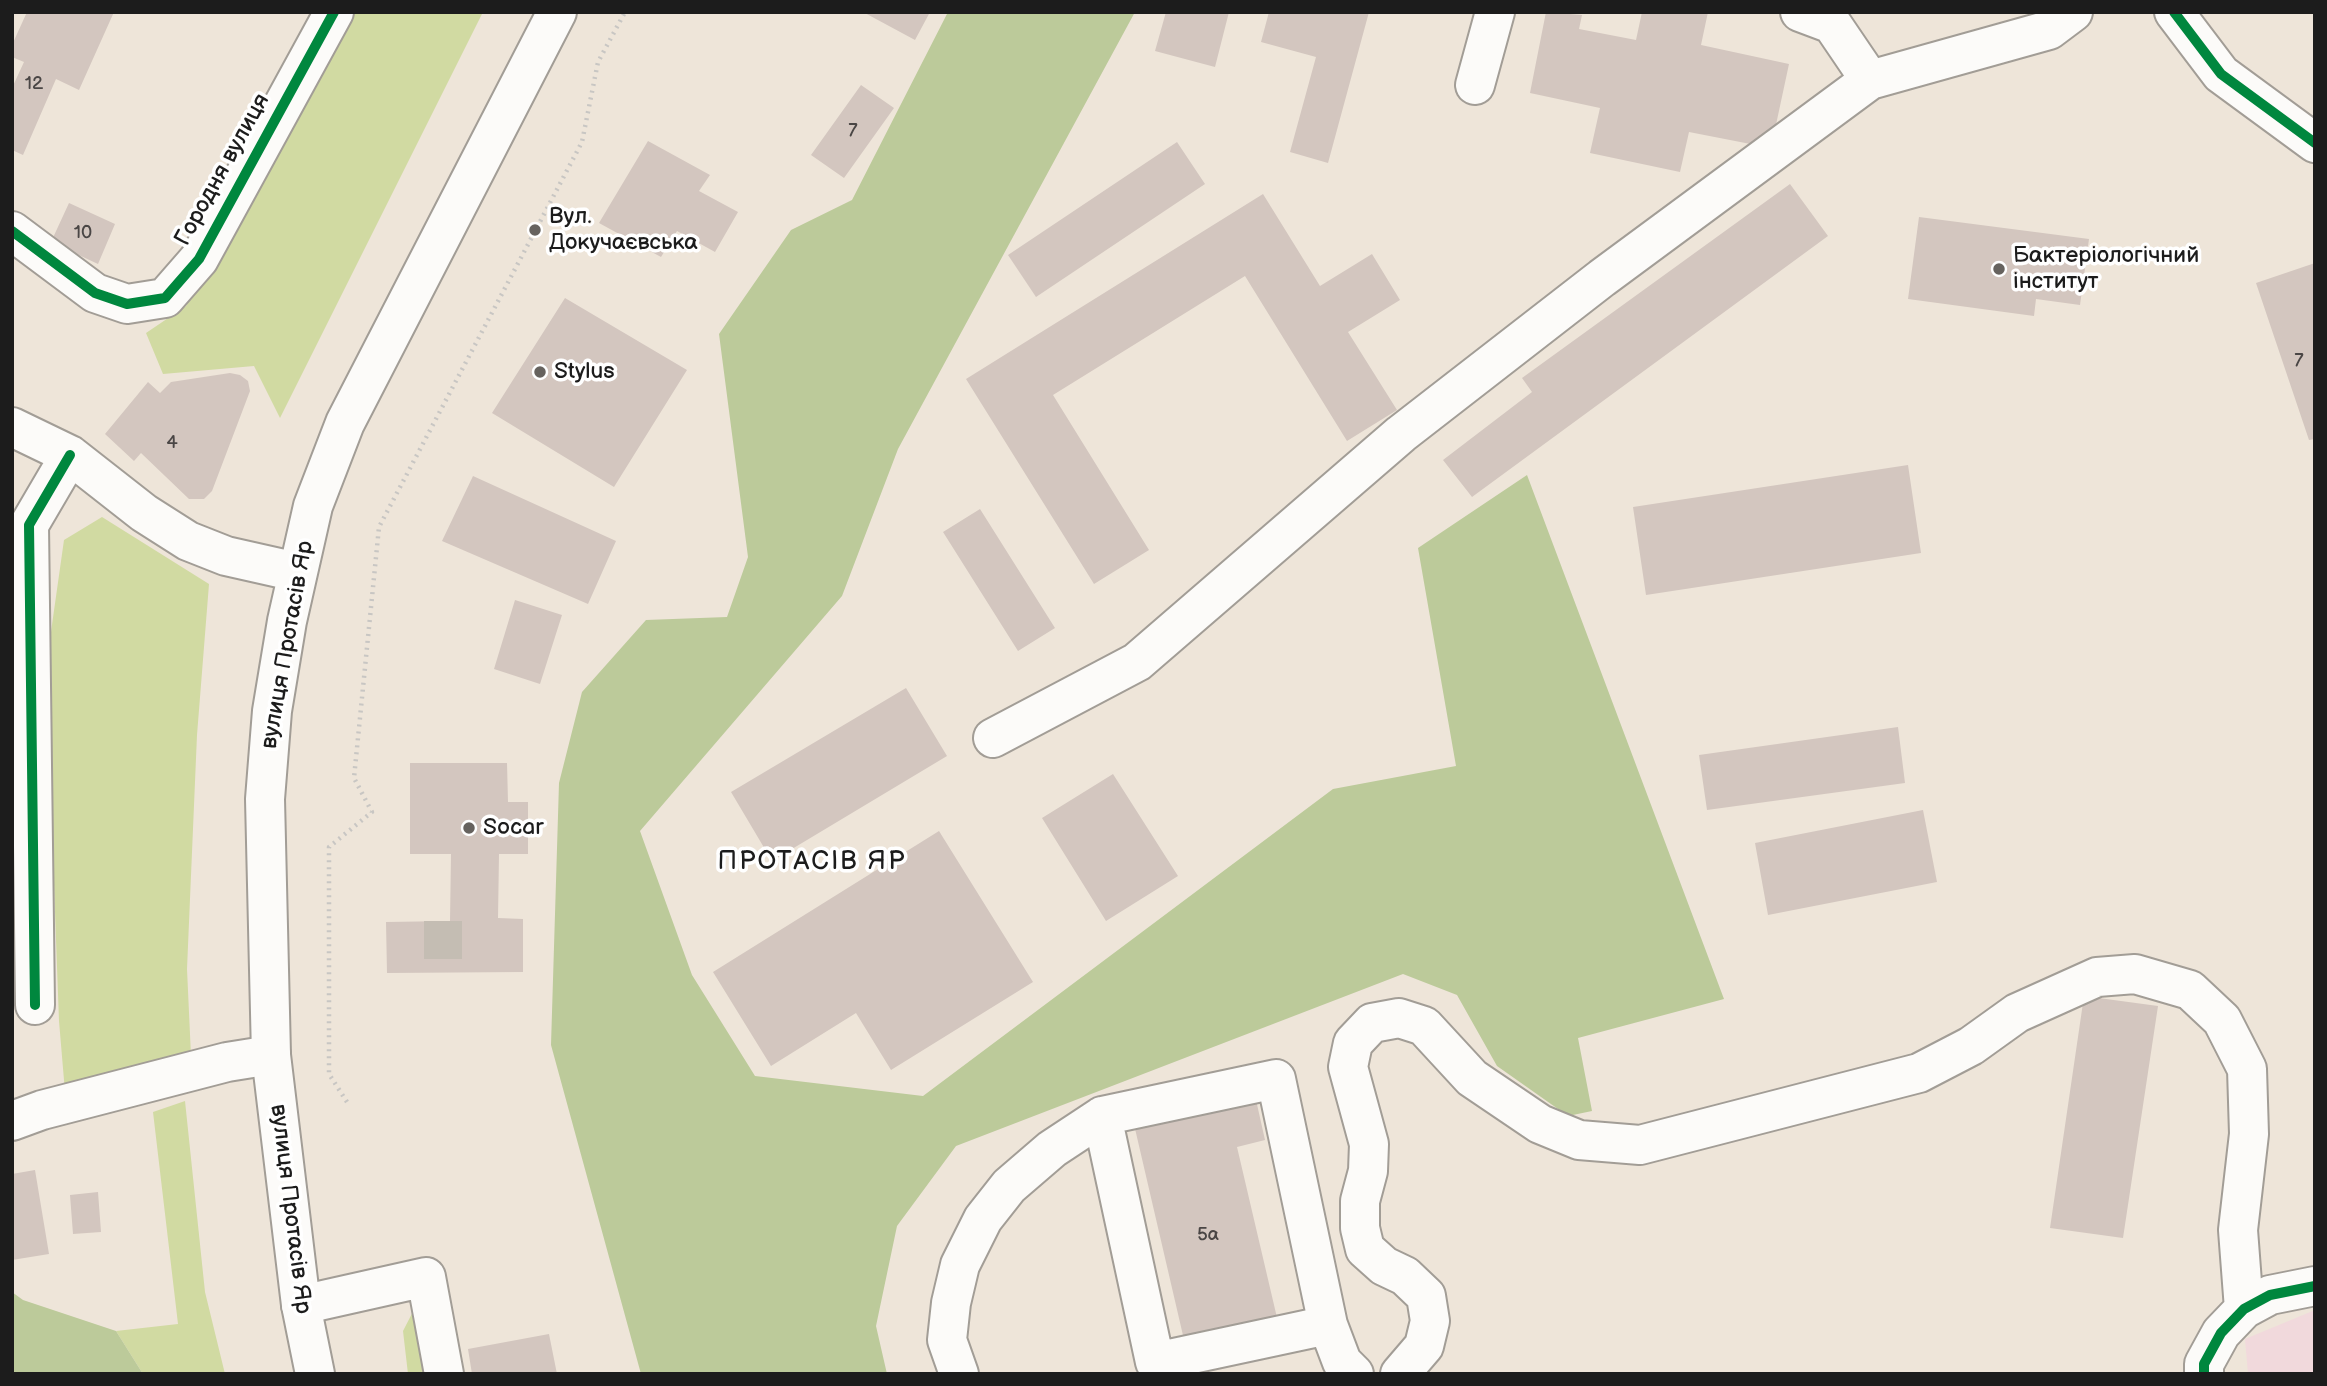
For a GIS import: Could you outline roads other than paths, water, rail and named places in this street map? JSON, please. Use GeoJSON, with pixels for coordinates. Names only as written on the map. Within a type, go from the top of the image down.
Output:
{"type":"FeatureCollection","features":[{"type":"Feature","properties":{"kind":"street","name":"Городня вулиця"},"geometry":{"type":"LineString","coordinates":[[12,231],[95,293],[127,304],[165,298],[200,259],[334,12]]}},
{"type":"Feature","properties":{"kind":"street","name":"вулиця Протасів Яр"},"geometry":{"type":"LineString","coordinates":[[315,1374],[301,1305],[271,1055],[265,799],[272,711],[297,572],[313,506],[345,423],[557,12]]}},
{"type":"Feature","properties":{"kind":"street"},"geometry":{"type":"LineString","coordinates":[[1475,85],[1496,12]]}},
{"type":"Feature","properties":{"kind":"street"},"geometry":{"type":"LineString","coordinates":[[1800,12],[1832,24],[1870,80]]}},
{"type":"Feature","properties":{"kind":"street"},"geometry":{"type":"LineString","coordinates":[[992,738],[1136,662],[1401,434],[1602,278],[1870,80],[2049,30],[2073,12]]}},
{"type":"Feature","properties":{"kind":"street"},"geometry":{"type":"LineString","coordinates":[[2174,12],[2221,74],[2315,143]]}},
{"type":"Feature","properties":{"kind":"street"},"geometry":{"type":"LineString","coordinates":[[12,427],[71,455],[144,513],[188,541],[226,556],[297,572]]}},
{"type":"Feature","properties":{"kind":"street"},"geometry":{"type":"LineString","coordinates":[[35,1005],[21,661],[29,525],[71,455]]}},
{"type":"Feature","properties":{"kind":"street"},"geometry":{"type":"LineString","coordinates":[[1400,1374],[1424,1346],[1430,1321],[1426,1296],[1405,1276],[1384,1266],[1365,1249],[1360,1228],[1360,1201],[1368,1171],[1369,1144],[1348,1067],[1353,1043],[1372,1023],[1399,1018],[1424,1026],[1472,1078],[1540,1124],[1579,1140],[1640,1145],[1919,1073],[1971,1046],[2017,1013],[2097,976],[2135,974],[2190,990],[2222,1020],[2247,1069],[2249,1134],[2238,1230],[2244,1309]]}},
{"type":"Feature","properties":{"kind":"street"},"geometry":{"type":"LineString","coordinates":[[12,1121],[42,1110],[227,1062],[271,1055]]}},
{"type":"Feature","properties":{"kind":"street"},"geometry":{"type":"LineString","coordinates":[[959,1374],[947,1340],[951,1303],[960,1265],[983,1219],[1009,1186],[1052,1149],[1102,1116],[1276,1080],[1328,1325],[1342,1362],[1354,1374]]}},
{"type":"Feature","properties":{"kind":"street"},"geometry":{"type":"LineString","coordinates":[[1102,1116],[1147,1368],[1328,1325]]}},
{"type":"Feature","properties":{"kind":"street"},"geometry":{"type":"LineString","coordinates":[[301,1305],[426,1277],[444,1374]]}},
{"type":"Feature","properties":{"kind":"street"},"geometry":{"type":"LineString","coordinates":[[2204,1374],[2204,1364],[2221,1333],[2244,1309],[2270,1295],[2315,1286]]}},
{"type":"Feature","properties":{"kind":"tunnel"},"geometry":{"type":"LineString","coordinates":[[443,921],[443,972]]}},
{"type":"Feature","properties":{"kind":"place","name":"Вул. Докучаєвська"},"geometry":{"type":"Point","coordinates":[535,230]}},
{"type":"Feature","properties":{"kind":"place","name":"Бактеріологічний інститут"},"geometry":{"type":"Point","coordinates":[1999,269]}},
{"type":"Feature","properties":{"kind":"place","name":"Stylus"},"geometry":{"type":"Point","coordinates":[540,372]}},
{"type":"Feature","properties":{"kind":"place","name":"Socar"},"geometry":{"type":"Point","coordinates":[469,828]}},
{"type":"Feature","properties":{"kind":"district","name":"ПРОТАСІВ ЯР"},"geometry":{"type":"Point","coordinates":[812,862]}}]}
